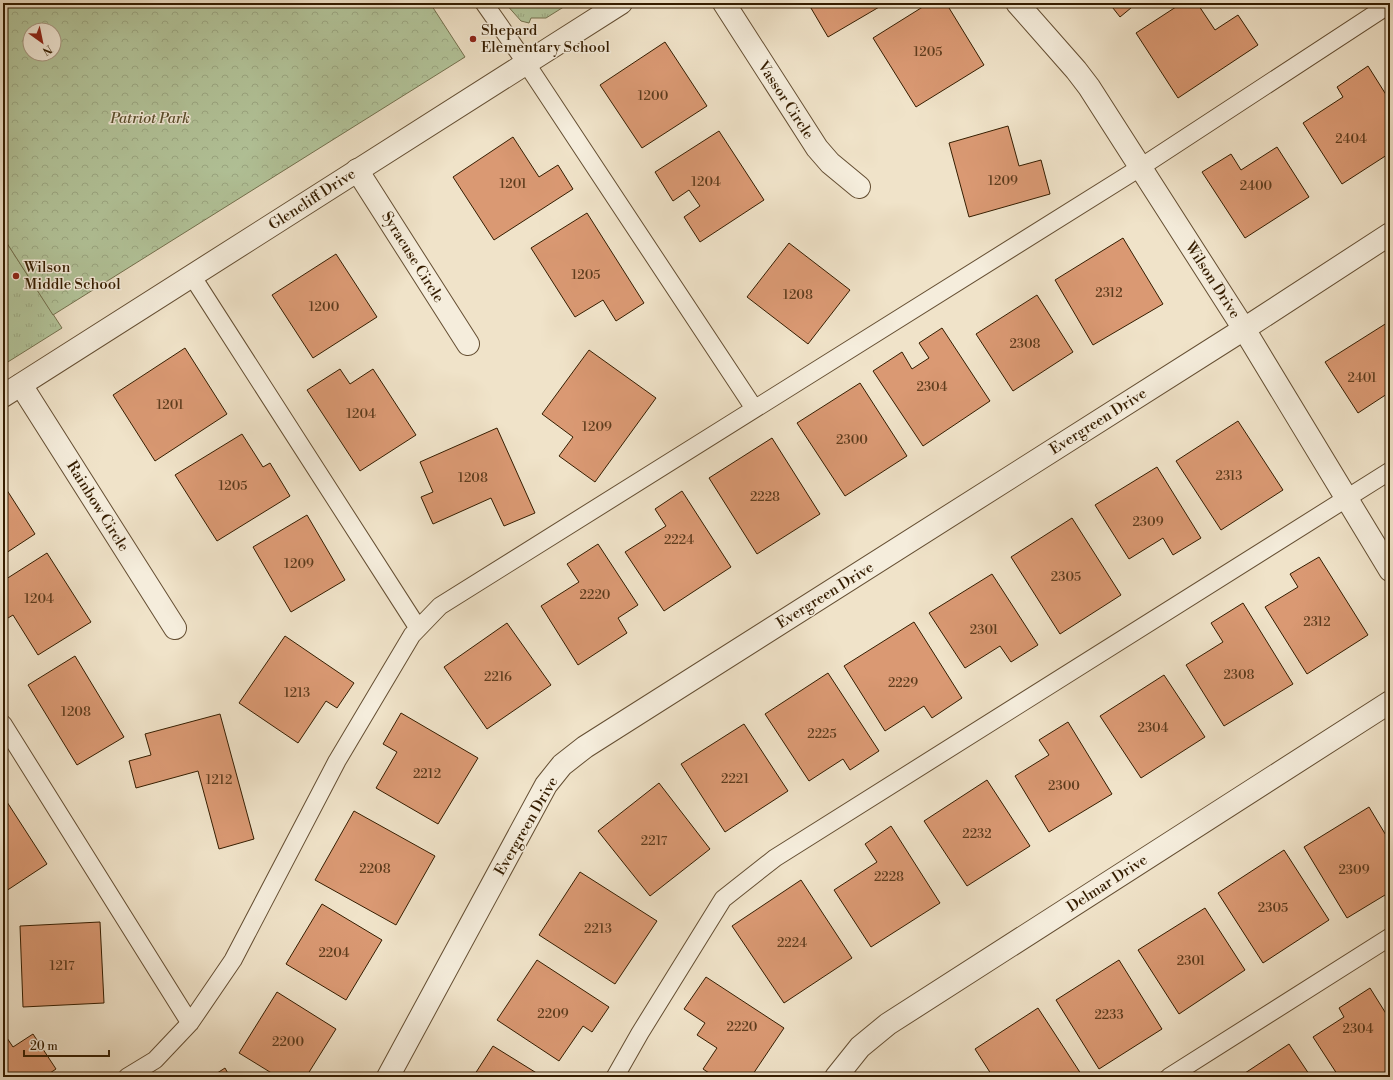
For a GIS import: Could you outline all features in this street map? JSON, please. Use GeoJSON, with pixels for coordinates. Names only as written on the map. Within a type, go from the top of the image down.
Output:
{"type":"FeatureCollection","features":[{"type":"Feature","properties":{"kind":"street","name":"Glencliff Drive"},"geometry":{"type":"LineString","coordinates":[[12,391],[621,3]]}},
{"type":"Feature","properties":{"kind":"street","name":"Vassor Circle"},"geometry":{"type":"LineString","coordinates":[[724,3],[817,148],[830,163],[859,187]]}},
{"type":"Feature","properties":{"kind":"street","name":"Wilson Drive"},"geometry":{"type":"LineString","coordinates":[[1017,3],[1076,70],[1141,168],[1244,329],[1390,570]]}},
{"type":"Feature","properties":{"kind":"street","name":"Syracuse Circle"},"geometry":{"type":"LineString","coordinates":[[357,170],[468,344]]}},
{"type":"Feature","properties":{"kind":"street","name":"Evergreen Drive"},"geometry":{"type":"LineString","coordinates":[[388,1077],[546,785],[562,765],[591,743],[1244,329],[1390,234]]}},
{"type":"Feature","properties":{"kind":"street","name":"Rainbow Circle"},"geometry":{"type":"LineString","coordinates":[[12,391],[175,628]]}},
{"type":"Feature","properties":{"kind":"street","name":"Delmar Drive"},"geometry":{"type":"LineString","coordinates":[[836,1077],[860,1047],[888,1024],[1390,702]]}},
{"type":"Feature","properties":{"kind":"lane"},"geometry":{"type":"LineString","coordinates":[[484,3],[526,63],[754,408]]}},
{"type":"Feature","properties":{"kind":"lane"},"geometry":{"type":"LineString","coordinates":[[128,1077],[154,1060],[190,1024],[233,960],[337,761],[412,635],[440,606],[754,408],[1141,168],[1390,4]]}},
{"type":"Feature","properties":{"kind":"lane"},"geometry":{"type":"LineString","coordinates":[[192,276],[418,628]]}},
{"type":"Feature","properties":{"kind":"lane"},"geometry":{"type":"LineString","coordinates":[[615,1077],[640,1033],[723,899],[775,858],[1390,471]]}},
{"type":"Feature","properties":{"kind":"lane"},"geometry":{"type":"LineString","coordinates":[[3,724],[190,1024]]}},
{"type":"Feature","properties":{"kind":"lane"},"geometry":{"type":"LineString","coordinates":[[1169,1077],[1390,937]]}},
{"type":"Feature","properties":{"kind":"green space","name":"Patriot Park"},"geometry":{"type":"Polygon","coordinates":[[[3,3],[430,3],[465,57],[53,315],[3,237],[3,3]]]}},
{"type":"Feature","properties":{"kind":"green space"},"geometry":{"type":"Polygon","coordinates":[[[505,3],[570,3],[546,18],[531,18],[529,23],[521,21],[505,3]]]}},
{"type":"Feature","properties":{"kind":"green space","name":"Wilson Middle School"},"geometry":{"type":"Polygon","coordinates":[[[3,237],[62,328],[3,365],[3,237]]]}},
{"type":"Feature","properties":{"kind":"building"},"geometry":{"type":"Polygon","coordinates":[[[808,3],[886,3],[828,37],[808,3]]]}},
{"type":"Feature","properties":{"kind":"building"},"geometry":{"type":"Polygon","coordinates":[[[929,3],[946,3],[984,65],[916,107],[873,38],[929,3]]]}},
{"type":"Feature","properties":{"kind":"building"},"geometry":{"type":"Polygon","coordinates":[[[1109,3],[1137,3],[1120,17],[1109,3]]]}},
{"type":"Feature","properties":{"kind":"building"},"geometry":{"type":"Polygon","coordinates":[[[1182,3],[1197,3],[1215,30],[1238,15],[1258,45],[1178,98],[1136,33],[1182,3]]]}},
{"type":"Feature","properties":{"kind":"building"},"geometry":{"type":"Polygon","coordinates":[[[665,42],[707,106],[642,148],[600,85],[665,42]]]}},
{"type":"Feature","properties":{"kind":"building"},"geometry":{"type":"Polygon","coordinates":[[[1368,66],[1390,101],[1390,153],[1342,184],[1303,123],[1343,97],[1337,87],[1368,66]]]}},
{"type":"Feature","properties":{"kind":"building"},"geometry":{"type":"Polygon","coordinates":[[[1008,126],[1019,166],[1041,160],[1050,194],[969,217],[949,143],[1008,126]]]}},
{"type":"Feature","properties":{"kind":"building"},"geometry":{"type":"Polygon","coordinates":[[[719,131],[764,200],[700,242],[684,217],[700,206],[689,190],[673,201],[655,172],[719,131]]]}},
{"type":"Feature","properties":{"kind":"building"},"geometry":{"type":"Polygon","coordinates":[[[513,137],[539,177],[558,165],[573,189],[494,240],[453,177],[513,137]]]}},
{"type":"Feature","properties":{"kind":"building"},"geometry":{"type":"Polygon","coordinates":[[[1277,147],[1309,197],[1245,238],[1202,172],[1231,154],[1241,170],[1277,147]]]}},
{"type":"Feature","properties":{"kind":"building"},"geometry":{"type":"Polygon","coordinates":[[[587,213],[644,303],[616,321],[603,300],[575,317],[531,248],[587,213]]]}},
{"type":"Feature","properties":{"kind":"building"},"geometry":{"type":"Polygon","coordinates":[[[1123,238],[1163,304],[1093,345],[1055,280],[1123,238]]]}},
{"type":"Feature","properties":{"kind":"building"},"geometry":{"type":"Polygon","coordinates":[[[789,243],[850,290],[808,344],[747,297],[789,243]]]}},
{"type":"Feature","properties":{"kind":"building"},"geometry":{"type":"Polygon","coordinates":[[[336,254],[377,317],[313,358],[272,295],[336,254]]]}},
{"type":"Feature","properties":{"kind":"building"},"geometry":{"type":"Polygon","coordinates":[[[1037,295],[1073,352],[1013,391],[976,334],[1037,295]]]}},
{"type":"Feature","properties":{"kind":"building"},"geometry":{"type":"Polygon","coordinates":[[[1390,321],[1390,392],[1358,413],[1325,362],[1390,321]]]}},
{"type":"Feature","properties":{"kind":"building"},"geometry":{"type":"Polygon","coordinates":[[[942,328],[990,401],[923,446],[873,371],[902,352],[912,369],[929,358],[919,343],[942,328]]]}},
{"type":"Feature","properties":{"kind":"building"},"geometry":{"type":"Polygon","coordinates":[[[185,348],[227,414],[155,461],[113,395],[185,348]]]}},
{"type":"Feature","properties":{"kind":"building"},"geometry":{"type":"Polygon","coordinates":[[[589,350],[656,398],[595,482],[559,456],[573,437],[542,414],[589,350]]]}},
{"type":"Feature","properties":{"kind":"building"},"geometry":{"type":"Polygon","coordinates":[[[340,369],[350,384],[373,369],[416,435],[360,471],[307,390],[340,369]]]}},
{"type":"Feature","properties":{"kind":"building"},"geometry":{"type":"Polygon","coordinates":[[[860,383],[907,456],[845,496],[797,423],[860,383]]]}},
{"type":"Feature","properties":{"kind":"building"},"geometry":{"type":"Polygon","coordinates":[[[1238,421],[1283,490],[1221,530],[1176,461],[1238,421]]]}},
{"type":"Feature","properties":{"kind":"building"},"geometry":{"type":"Polygon","coordinates":[[[497,428],[535,513],[504,526],[491,498],[433,524],[421,497],[433,492],[420,462],[497,428]]]}},
{"type":"Feature","properties":{"kind":"building"},"geometry":{"type":"Polygon","coordinates":[[[242,434],[263,467],[270,463],[290,496],[217,541],[175,475],[242,434]]]}},
{"type":"Feature","properties":{"kind":"building"},"geometry":{"type":"Polygon","coordinates":[[[772,438],[820,514],[757,554],[709,478],[772,438]]]}},
{"type":"Feature","properties":{"kind":"building"},"geometry":{"type":"Polygon","coordinates":[[[1157,467],[1201,538],[1173,555],[1163,538],[1129,559],[1095,505],[1157,467]]]}},
{"type":"Feature","properties":{"kind":"building"},"geometry":{"type":"Polygon","coordinates":[[[3,484],[35,534],[3,555],[3,484]]]}},
{"type":"Feature","properties":{"kind":"building"},"geometry":{"type":"Polygon","coordinates":[[[682,491],[731,567],[664,611],[625,552],[666,526],[655,509],[682,491]]]}},
{"type":"Feature","properties":{"kind":"building"},"geometry":{"type":"Polygon","coordinates":[[[307,515],[345,580],[291,612],[253,547],[307,515]]]}},
{"type":"Feature","properties":{"kind":"building"},"geometry":{"type":"Polygon","coordinates":[[[1072,518],[1121,595],[1060,634],[1011,557],[1072,518]]]}},
{"type":"Feature","properties":{"kind":"building"},"geometry":{"type":"Polygon","coordinates":[[[598,544],[638,605],[618,618],[627,633],[578,665],[541,606],[579,582],[567,564],[598,544]]]}},
{"type":"Feature","properties":{"kind":"building"},"geometry":{"type":"Polygon","coordinates":[[[47,553],[91,622],[38,655],[13,615],[3,621],[3,581],[47,553]]]}},
{"type":"Feature","properties":{"kind":"building"},"geometry":{"type":"Polygon","coordinates":[[[1319,557],[1368,635],[1307,674],[1265,607],[1298,587],[1290,574],[1319,557]]]}},
{"type":"Feature","properties":{"kind":"building"},"geometry":{"type":"Polygon","coordinates":[[[992,574],[1038,645],[1011,662],[1000,646],[965,668],[929,613],[992,574]]]}},
{"type":"Feature","properties":{"kind":"building"},"geometry":{"type":"Polygon","coordinates":[[[1243,603],[1293,684],[1224,726],[1186,665],[1223,642],[1211,623],[1243,603]]]}},
{"type":"Feature","properties":{"kind":"building"},"geometry":{"type":"Polygon","coordinates":[[[914,622],[962,698],[932,718],[924,706],[885,731],[844,666],[914,622]]]}},
{"type":"Feature","properties":{"kind":"building"},"geometry":{"type":"Polygon","coordinates":[[[507,623],[551,685],[487,729],[444,667],[507,623]]]}},
{"type":"Feature","properties":{"kind":"building"},"geometry":{"type":"Polygon","coordinates":[[[285,636],[354,683],[337,708],[326,701],[298,743],[239,703],[285,636]]]}},
{"type":"Feature","properties":{"kind":"building"},"geometry":{"type":"Polygon","coordinates":[[[75,656],[124,737],[77,765],[28,685],[75,656]]]}},
{"type":"Feature","properties":{"kind":"building"},"geometry":{"type":"Polygon","coordinates":[[[828,673],[879,751],[850,770],[843,759],[809,781],[765,714],[828,673]]]}},
{"type":"Feature","properties":{"kind":"building"},"geometry":{"type":"Polygon","coordinates":[[[1164,675],[1205,737],[1141,778],[1100,716],[1164,675]]]}},
{"type":"Feature","properties":{"kind":"building"},"geometry":{"type":"Polygon","coordinates":[[[401,713],[478,758],[438,824],[376,788],[397,752],[383,744],[401,713]]]}},
{"type":"Feature","properties":{"kind":"building"},"geometry":{"type":"Polygon","coordinates":[[[220,714],[254,839],[219,849],[198,771],[136,788],[129,761],[151,755],[145,734],[220,714]]]}},
{"type":"Feature","properties":{"kind":"building"},"geometry":{"type":"Polygon","coordinates":[[[1068,722],[1112,794],[1049,832],[1015,776],[1049,755],[1039,740],[1068,722]]]}},
{"type":"Feature","properties":{"kind":"building"},"geometry":{"type":"Polygon","coordinates":[[[744,724],[788,791],[725,832],[681,764],[744,724]]]}},
{"type":"Feature","properties":{"kind":"building"},"geometry":{"type":"Polygon","coordinates":[[[987,780],[1030,846],[967,886],[924,821],[987,780]]]}},
{"type":"Feature","properties":{"kind":"building"},"geometry":{"type":"Polygon","coordinates":[[[659,783],[710,849],[650,896],[598,831],[659,783]]]}},
{"type":"Feature","properties":{"kind":"building"},"geometry":{"type":"Polygon","coordinates":[[[7,802],[47,864],[3,893],[3,805],[7,802]]]}},
{"type":"Feature","properties":{"kind":"building"},"geometry":{"type":"Polygon","coordinates":[[[1369,807],[1390,842],[1390,892],[1347,918],[1304,847],[1369,807]]]}},
{"type":"Feature","properties":{"kind":"building"},"geometry":{"type":"Polygon","coordinates":[[[354,811],[435,856],[396,925],[315,880],[354,811]]]}},
{"type":"Feature","properties":{"kind":"building"},"geometry":{"type":"Polygon","coordinates":[[[891,826],[940,903],[871,947],[834,890],[877,862],[865,844],[891,826]]]}},
{"type":"Feature","properties":{"kind":"building"},"geometry":{"type":"Polygon","coordinates":[[[1284,850],[1329,920],[1263,963],[1218,893],[1284,850]]]}},
{"type":"Feature","properties":{"kind":"building"},"geometry":{"type":"Polygon","coordinates":[[[580,872],[657,921],[615,984],[539,935],[580,872]]]}},
{"type":"Feature","properties":{"kind":"building"},"geometry":{"type":"Polygon","coordinates":[[[801,880],[852,958],[784,1003],[732,926],[801,880]]]}},
{"type":"Feature","properties":{"kind":"building"},"geometry":{"type":"Polygon","coordinates":[[[322,904],[382,940],[346,1000],[286,964],[322,904]]]}},
{"type":"Feature","properties":{"kind":"building"},"geometry":{"type":"Polygon","coordinates":[[[1205,908],[1245,970],[1179,1014],[1138,950],[1205,908]]]}},
{"type":"Feature","properties":{"kind":"building"},"geometry":{"type":"Polygon","coordinates":[[[100,922],[104,1003],[23,1007],[20,926],[100,922]]]}},
{"type":"Feature","properties":{"kind":"building"},"geometry":{"type":"Polygon","coordinates":[[[537,960],[609,1007],[592,1032],[583,1026],[559,1061],[497,1020],[537,960]]]}},
{"type":"Feature","properties":{"kind":"building"},"geometry":{"type":"Polygon","coordinates":[[[1119,960],[1162,1029],[1099,1069],[1056,1000],[1119,960]]]}},
{"type":"Feature","properties":{"kind":"building"},"geometry":{"type":"Polygon","coordinates":[[[706,977],[784,1028],[751,1077],[715,1077],[703,1069],[717,1048],[697,1035],[705,1023],[684,1009],[706,977]]]}},
{"type":"Feature","properties":{"kind":"building"},"geometry":{"type":"Polygon","coordinates":[[[1370,988],[1390,1020],[1390,1077],[1339,1077],[1313,1037],[1344,1017],[1339,1008],[1370,988]]]}},
{"type":"Feature","properties":{"kind":"building"},"geometry":{"type":"Polygon","coordinates":[[[277,992],[336,1029],[306,1077],[278,1077],[239,1053],[277,992]]]}},
{"type":"Feature","properties":{"kind":"building"},"geometry":{"type":"Polygon","coordinates":[[[1038,1008],[1083,1077],[993,1077],[975,1049],[1038,1008]]]}},
{"type":"Feature","properties":{"kind":"building"},"geometry":{"type":"Polygon","coordinates":[[[3,1032],[13,1047],[33,1034],[56,1069],[44,1077],[3,1077],[3,1032]]]}},
{"type":"Feature","properties":{"kind":"building"},"geometry":{"type":"Polygon","coordinates":[[[1289,1044],[1311,1077],[1239,1077],[1289,1044]]]}},
{"type":"Feature","properties":{"kind":"building"},"geometry":{"type":"Polygon","coordinates":[[[493,1046],[543,1077],[473,1077],[493,1046]]]}},
{"type":"Feature","properties":{"kind":"building"},"geometry":{"type":"Polygon","coordinates":[[[225,1068],[230,1077],[211,1077],[225,1068]]]}},
{"type":"Feature","properties":{"kind":"place","name":"Shepard Elementary School"},"geometry":{"type":"Point","coordinates":[473,39]}},
{"type":"Feature","properties":{"kind":"place","name":"Wilson Middle School"},"geometry":{"type":"Point","coordinates":[16,276]}}]}
